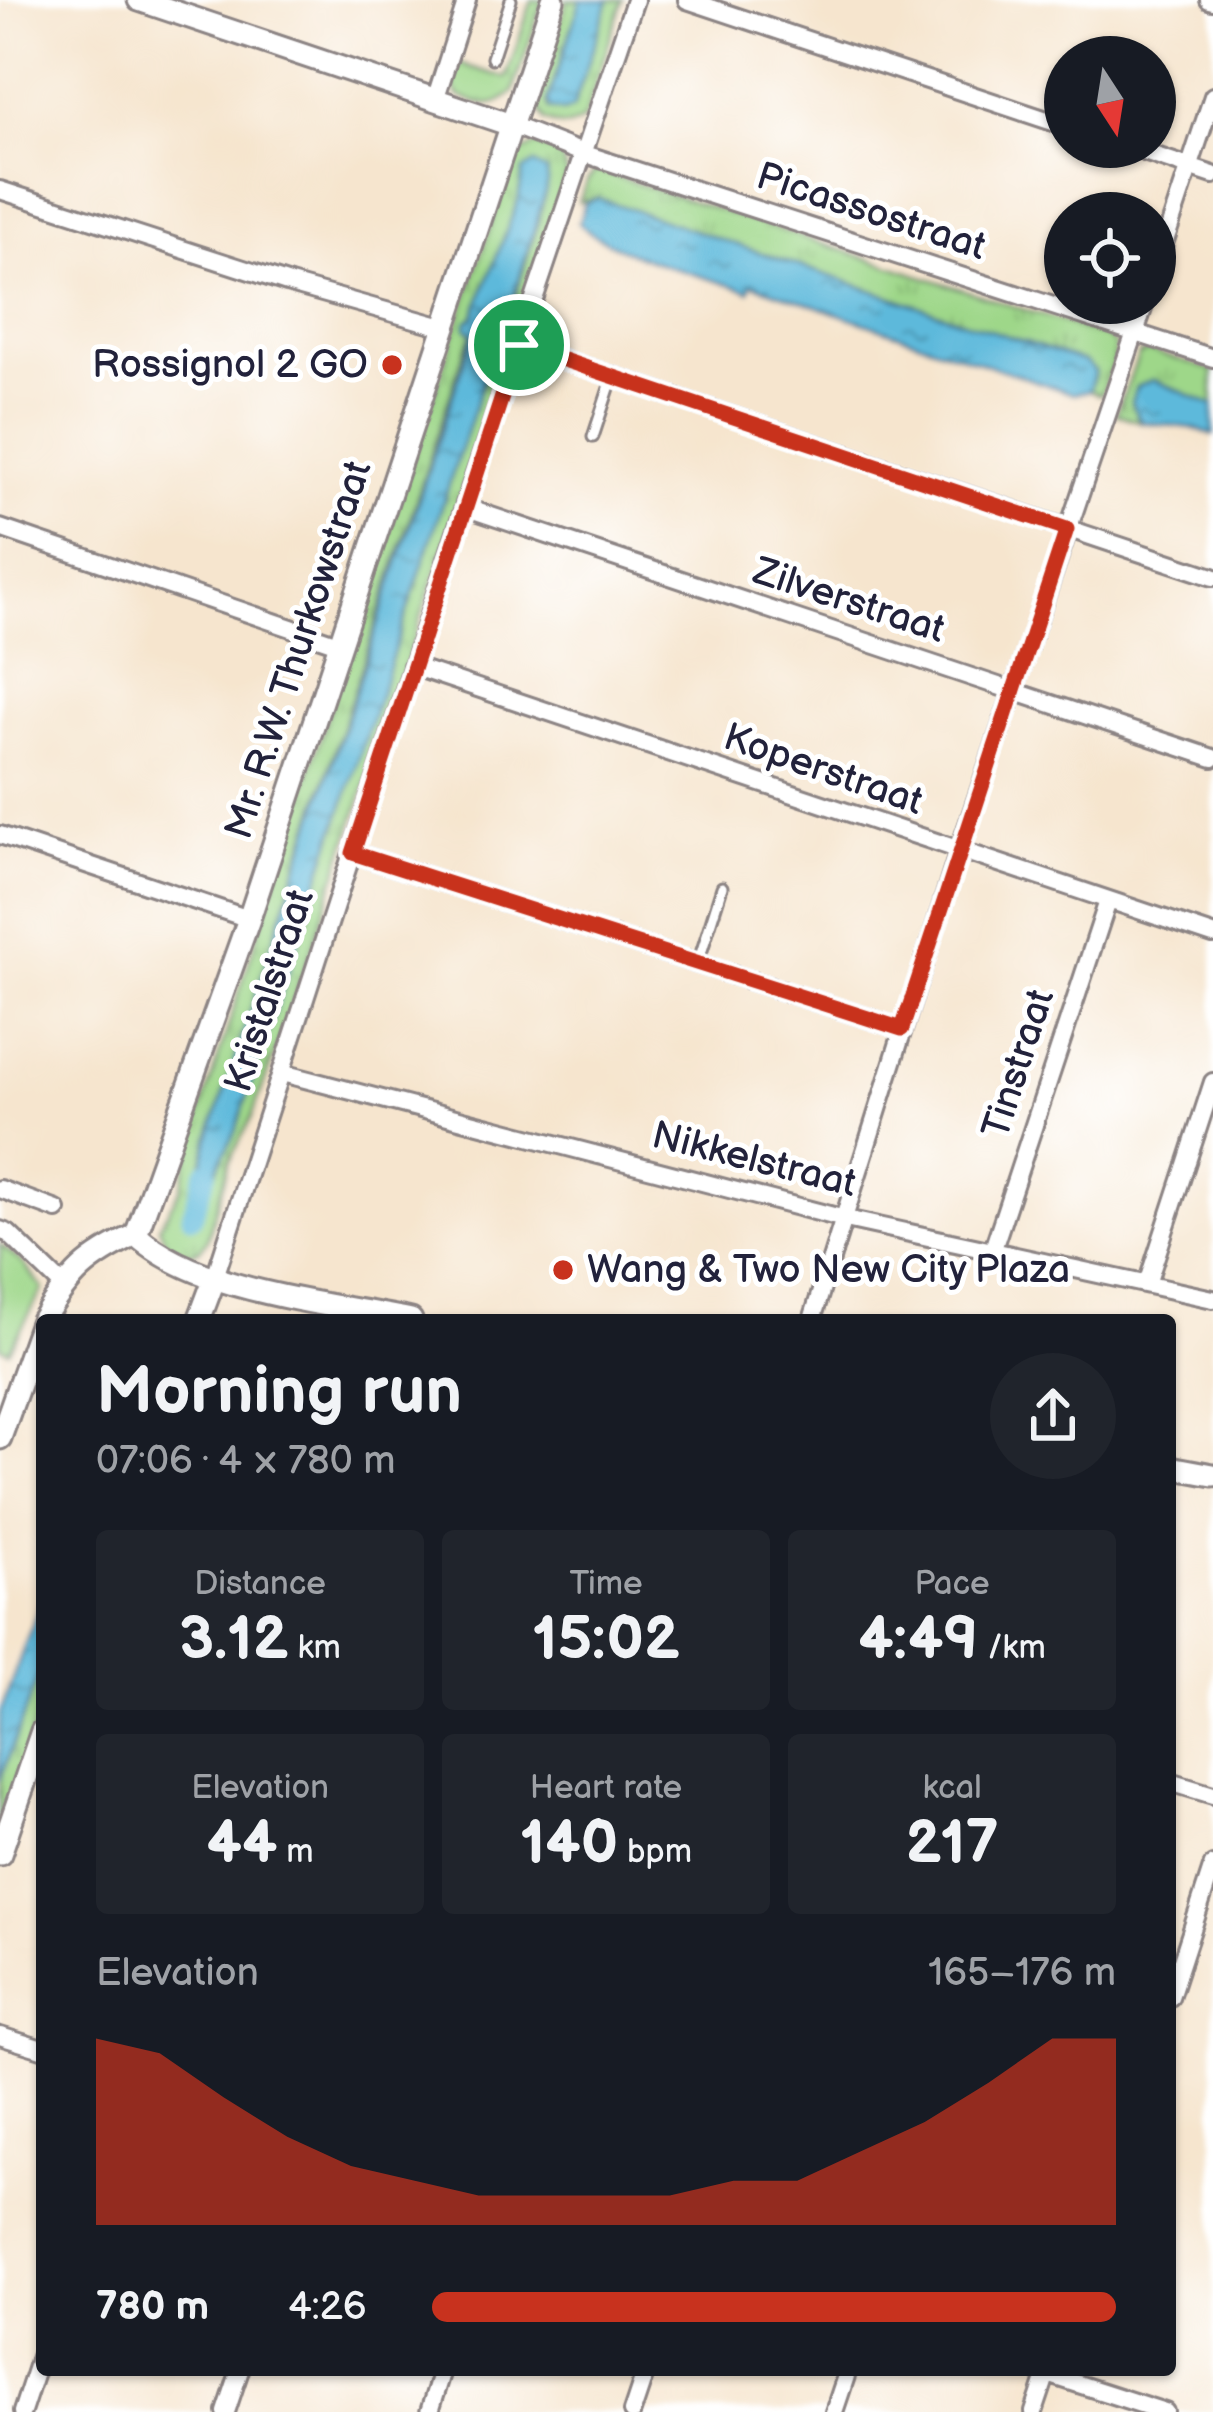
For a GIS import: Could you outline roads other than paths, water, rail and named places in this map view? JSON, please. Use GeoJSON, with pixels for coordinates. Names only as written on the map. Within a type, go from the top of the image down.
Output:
{"type":"FeatureCollection","features":[{"type":"Feature","properties":{"kind":"street"},"geometry":{"type":"LineString","coordinates":[[139,0],[190,8],[511,125]]}},
{"type":"Feature","properties":{"kind":"street"},"geometry":{"type":"LineString","coordinates":[[435,100],[467,0]]}},
{"type":"Feature","properties":{"kind":"street","name":"Mr. R.W. Thurkowstraat"},"geometry":{"type":"LineString","coordinates":[[136,1235],[249,919],[553,0]]}},
{"type":"Feature","properties":{"kind":"street","name":"Kristalstraat"},"geometry":{"type":"LineString","coordinates":[[201,1314],[635,0]]}},
{"type":"Feature","properties":{"kind":"street"},"geometry":{"type":"LineString","coordinates":[[687,0],[1044,119]]}},
{"type":"Feature","properties":{"kind":"street"},"geometry":{"type":"LineString","coordinates":[[1176,207],[1213,96]]}},
{"type":"Feature","properties":{"kind":"street","name":"Picassostraat"},"geometry":{"type":"LineString","coordinates":[[511,125],[585,154],[1213,358]]}},
{"type":"Feature","properties":{"kind":"street"},"geometry":{"type":"LineString","coordinates":[[1176,163],[1213,175]]}},
{"type":"Feature","properties":{"kind":"street"},"geometry":{"type":"LineString","coordinates":[[0,190],[290,284],[443,327]]}},
{"type":"Feature","properties":{"kind":"street"},"geometry":{"type":"LineString","coordinates":[[814,1314],[959,850],[1137,324]]}},
{"type":"Feature","properties":{"kind":"street"},"geometry":{"type":"LineString","coordinates":[[519,345],[1213,577]]}},
{"type":"Feature","properties":{"kind":"street","name":"Zilverstraat"},"geometry":{"type":"LineString","coordinates":[[464,507],[1213,758]]}},
{"type":"Feature","properties":{"kind":"street"},"geometry":{"type":"LineString","coordinates":[[0,528],[338,644]]}},
{"type":"Feature","properties":{"kind":"street","name":"Koperstraat"},"geometry":{"type":"LineString","coordinates":[[412,666],[1213,935]]}},
{"type":"Feature","properties":{"kind":"street"},"geometry":{"type":"LineString","coordinates":[[0,835],[249,919]]}},
{"type":"Feature","properties":{"kind":"street"},"geometry":{"type":"LineString","coordinates":[[353,853],[902,1029]]}},
{"type":"Feature","properties":{"kind":"street","name":"Tinstraat"},"geometry":{"type":"LineString","coordinates":[[993,1249],[1108,901]]}},
{"type":"Feature","properties":{"kind":"street","name":"Nikkelstraat"},"geometry":{"type":"LineString","coordinates":[[282,1073],[842,1218],[1213,1299]]}},
{"type":"Feature","properties":{"kind":"street"},"geometry":{"type":"LineString","coordinates":[[1147,1284],[1213,1082]]}},
{"type":"Feature","properties":{"kind":"street"},"geometry":{"type":"LineString","coordinates":[[0,1190],[57,1210]]}},
{"type":"Feature","properties":{"kind":"street"},"geometry":{"type":"LineString","coordinates":[[0,1230],[63,1286]]}},
{"type":"Feature","properties":{"kind":"street"},"geometry":{"type":"LineString","coordinates":[[46,1314],[76,1269],[136,1235],[165,1256],[214,1280],[381,1314]]}},
{"type":"Feature","properties":{"kind":"street"},"geometry":{"type":"LineString","coordinates":[[0,1438],[36,1337]]}},
{"type":"Feature","properties":{"kind":"street"},"geometry":{"type":"LineString","coordinates":[[1176,1468],[1213,1475]]}},
{"type":"Feature","properties":{"kind":"street"},"geometry":{"type":"LineString","coordinates":[[0,1854],[36,1749]]}},
{"type":"Feature","properties":{"kind":"street"},"geometry":{"type":"LineString","coordinates":[[1176,1784],[1213,1795]]}},
{"type":"Feature","properties":{"kind":"street"},"geometry":{"type":"LineString","coordinates":[[1176,1978],[1213,1865]]}},
{"type":"Feature","properties":{"kind":"street"},"geometry":{"type":"LineString","coordinates":[[0,2036],[36,2047]]}},
{"type":"Feature","properties":{"kind":"street"},"geometry":{"type":"LineString","coordinates":[[22,2412],[36,2369]]}},
{"type":"Feature","properties":{"kind":"street"},"geometry":{"type":"LineString","coordinates":[[226,2412],[238,2376]]}},
{"type":"Feature","properties":{"kind":"street"},"geometry":{"type":"LineString","coordinates":[[429,2412],[440,2376]]}},
{"type":"Feature","properties":{"kind":"street"},"geometry":{"type":"LineString","coordinates":[[632,2412],[644,2376]]}},
{"type":"Feature","properties":{"kind":"street"},"geometry":{"type":"LineString","coordinates":[[834,2412],[846,2376]]}},
{"type":"Feature","properties":{"kind":"street"},"geometry":{"type":"LineString","coordinates":[[1034,2412],[1042,2376]]}},
{"type":"Feature","properties":{"kind":"street"},"geometry":{"type":"LineString","coordinates":[[1058,2376],[1166,2412]]}},
{"type":"Feature","properties":{"kind":"lane"},"geometry":{"type":"LineString","coordinates":[[492,58],[511,0]]}},
{"type":"Feature","properties":{"kind":"lane"},"geometry":{"type":"LineString","coordinates":[[593,437],[613,376]]}},
{"type":"Feature","properties":{"kind":"lane"},"geometry":{"type":"LineString","coordinates":[[698,963],[722,887]]}},
{"type":"Feature","properties":{"kind":"water"},"geometry":{"type":"Polygon","coordinates":[[[581,0],[609,0],[573,108],[563,112],[550,109],[548,101],[581,0]]]}},
{"type":"Feature","properties":{"kind":"water"},"geometry":{"type":"Polygon","coordinates":[[[534,164],[546,171],[548,183],[499,346],[491,357],[236,1130],[203,1197],[195,1193],[209,1138],[473,334],[467,321],[473,318],[518,201],[523,171],[534,164]]]}},
{"type":"Feature","properties":{"kind":"water"},"geometry":{"type":"Polygon","coordinates":[[[598,198],[1085,362],[1095,371],[1089,391],[1073,394],[752,284],[749,291],[634,254],[579,223],[585,203],[598,198]]]}},
{"type":"Feature","properties":{"kind":"water"},"geometry":{"type":"Polygon","coordinates":[[[1153,380],[1213,405],[1213,435],[1141,422],[1131,402],[1136,387],[1153,380]]]}},
{"type":"Feature","properties":{"kind":"water"},"geometry":{"type":"Polygon","coordinates":[[[36,1614],[36,1682],[0,1780],[0,1713],[36,1614]]]}},
{"type":"Feature","properties":{"kind":"waterway"},"geometry":{"type":"LineString","coordinates":[[192,1216],[206,1172]]}},
{"type":"Feature","properties":{"kind":"place","name":"Rossignol 2 GO"},"geometry":{"type":"Point","coordinates":[392,365]}},
{"type":"Feature","properties":{"kind":"place","name":"Wang & Two New City Plaza"},"geometry":{"type":"Point","coordinates":[563,1270]}}]}
